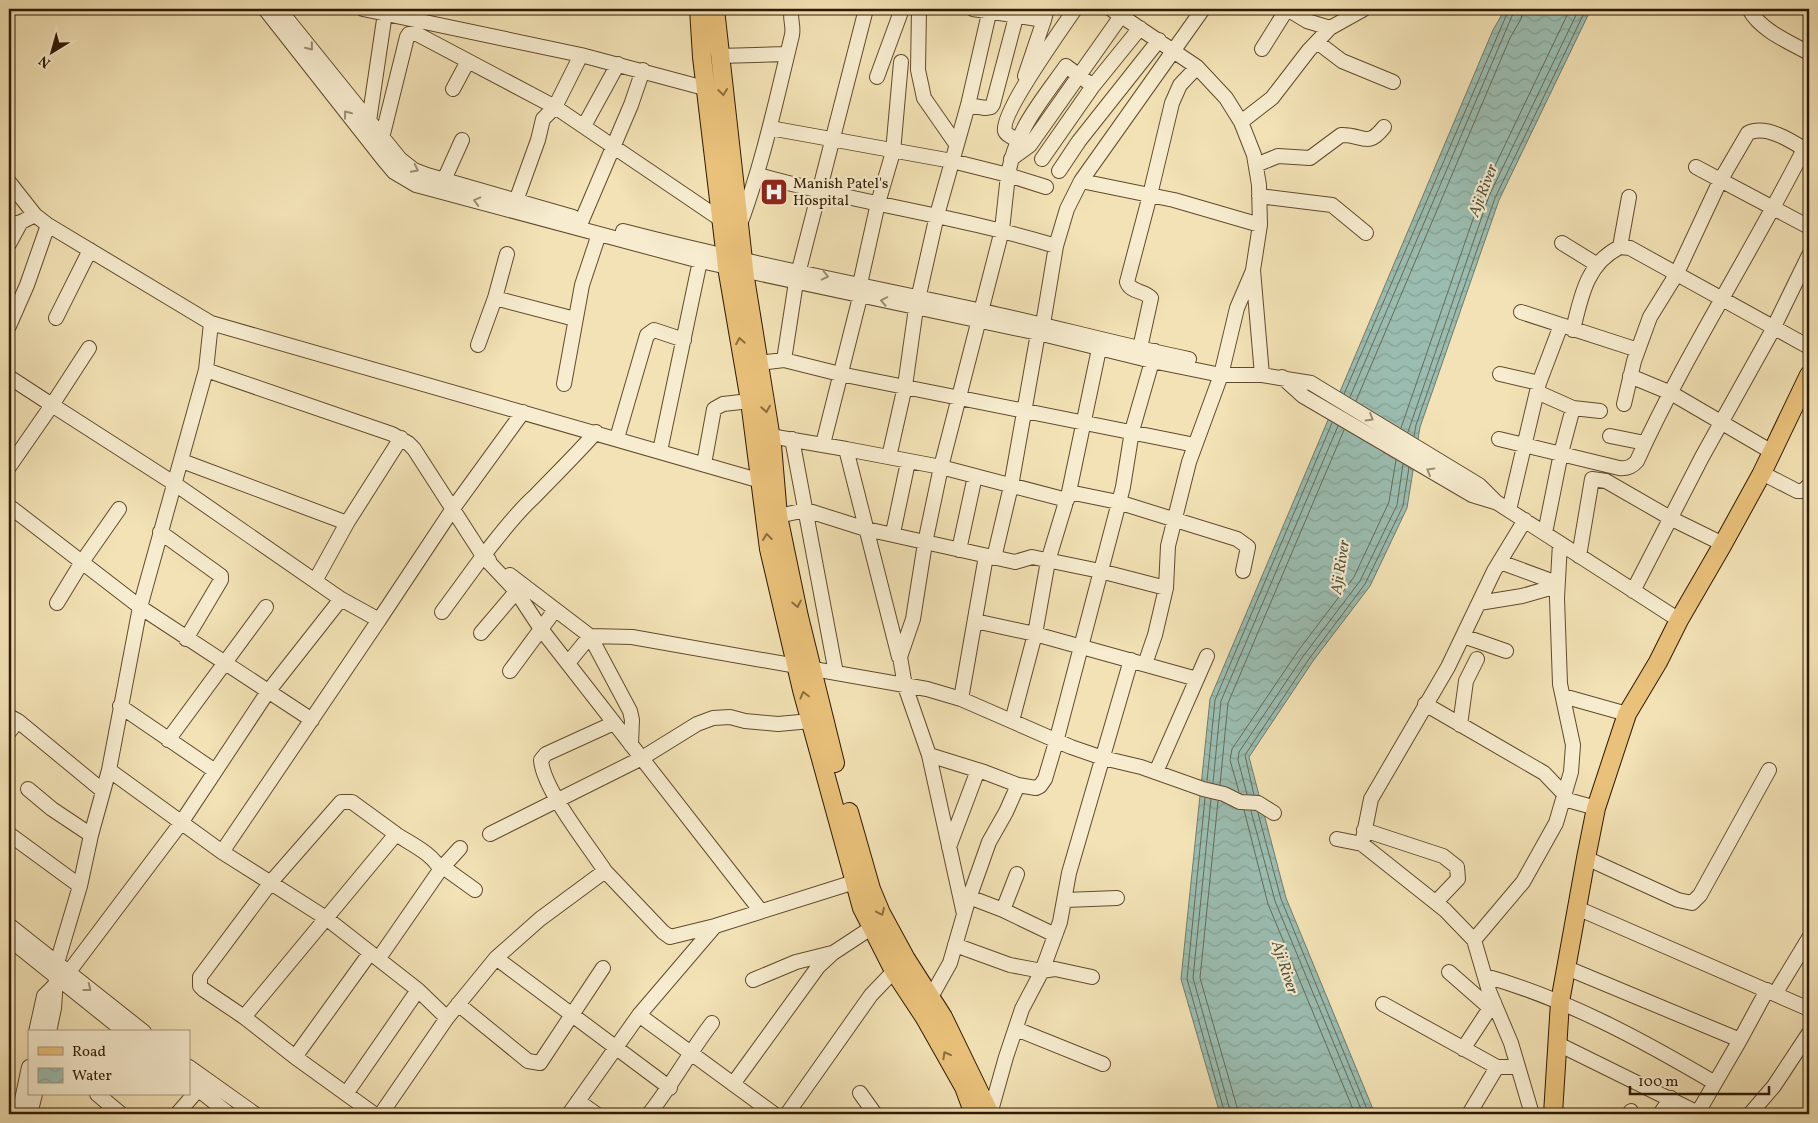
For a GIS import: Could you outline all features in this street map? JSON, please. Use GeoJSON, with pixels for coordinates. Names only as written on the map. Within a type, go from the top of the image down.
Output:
{"type":"FeatureCollection","features":[{"type":"Feature","properties":{"kind":"main road"},"geometry":{"type":"LineString","coordinates":[[699,9],[708,90],[731,224]]}},
{"type":"Feature","properties":{"kind":"main road"},"geometry":{"type":"LineString","coordinates":[[714,9],[735,264],[751,364],[770,436],[778,516],[804,667],[811,721],[838,813],[861,880],[906,959],[944,1017],[989,1114]]}},
{"type":"Feature","properties":{"kind":"main road"},"geometry":{"type":"LineString","coordinates":[[751,364],[750,401],[769,549],[834,760],[871,928],[894,971],[922,1014],[964,1087],[974,1114]]}},
{"type":"Feature","properties":{"kind":"main road"},"geometry":{"type":"LineString","coordinates":[[1553,1114],[1560,1002],[1586,858],[1596,808],[1627,714],[1658,662],[1679,620],[1723,544],[1804,395],[1809,375]]}},
{"type":"Feature","properties":{"kind":"street"},"geometry":{"type":"LineString","coordinates":[[265,9],[283,16],[382,138],[407,165],[427,175],[735,264],[1041,329],[1140,348],[1153,356]]}},
{"type":"Feature","properties":{"kind":"street"},"geometry":{"type":"LineString","coordinates":[[363,9],[385,13],[427,15],[643,70],[708,90]]}},
{"type":"Feature","properties":{"kind":"street"},"geometry":{"type":"LineString","coordinates":[[409,34],[417,34],[555,107],[731,224],[758,175],[785,54],[792,32],[790,15],[792,9]]}},
{"type":"Feature","properties":{"kind":"street"},"geometry":{"type":"LineString","coordinates":[[784,360],[797,276],[866,9]]}},
{"type":"Feature","properties":{"kind":"street"},"geometry":{"type":"LineString","coordinates":[[877,77],[902,9]]}},
{"type":"Feature","properties":{"kind":"street"},"geometry":{"type":"LineString","coordinates":[[919,9],[918,70],[924,98],[956,144]]}},
{"type":"Feature","properties":{"kind":"street"},"geometry":{"type":"LineString","coordinates":[[973,9],[989,10],[1016,17],[1046,14],[1041,49]]}},
{"type":"Feature","properties":{"kind":"street"},"geometry":{"type":"LineString","coordinates":[[1017,140],[1008,134],[1005,127],[1021,89],[1041,49],[1075,9]]}},
{"type":"Feature","properties":{"kind":"street"},"geometry":{"type":"LineString","coordinates":[[961,699],[975,621],[990,557],[1011,486],[1056,246],[1067,209],[1081,181],[1172,49],[1203,9]]}},
{"type":"Feature","properties":{"kind":"street"},"geometry":{"type":"LineString","coordinates":[[1262,49],[1287,9],[1307,21],[1330,28]]}},
{"type":"Feature","properties":{"kind":"street"},"geometry":{"type":"LineString","coordinates":[[1241,122],[1272,98],[1330,28],[1364,9]]}},
{"type":"Feature","properties":{"kind":"street"},"geometry":{"type":"LineString","coordinates":[[1749,9],[1765,26],[1809,53]]}},
{"type":"Feature","properties":{"kind":"street"},"geometry":{"type":"LineString","coordinates":[[889,457],[905,386],[917,302],[937,215],[968,104],[989,10]]}},
{"type":"Feature","properties":{"kind":"street"},"geometry":{"type":"LineString","coordinates":[[1011,159],[1030,145],[1079,74],[1119,11],[1140,28],[1197,67],[1226,98],[1241,122],[1256,165],[1260,196],[1260,225],[1253,270],[1262,375]]}},
{"type":"Feature","properties":{"kind":"street"},"geometry":{"type":"LineString","coordinates":[[369,120],[385,13]]}},
{"type":"Feature","properties":{"kind":"street"},"geometry":{"type":"LineString","coordinates":[[382,138],[409,34],[427,15]]}},
{"type":"Feature","properties":{"kind":"street"},"geometry":{"type":"LineString","coordinates":[[283,16],[383,159],[394,172],[405,179],[416,185],[700,261],[735,264]]}},
{"type":"Feature","properties":{"kind":"street"},"geometry":{"type":"LineString","coordinates":[[968,104],[985,108],[991,107],[993,104],[1016,17]]}},
{"type":"Feature","properties":{"kind":"street"},"geometry":{"type":"LineString","coordinates":[[1042,159],[1093,86],[1140,28]]}},
{"type":"Feature","properties":{"kind":"street"},"geometry":{"type":"LineString","coordinates":[[1059,172],[1079,141],[1159,40]]}},
{"type":"Feature","properties":{"kind":"street"},"geometry":{"type":"LineString","coordinates":[[1317,42],[1342,61],[1393,82]]}},
{"type":"Feature","properties":{"kind":"street"},"geometry":{"type":"LineString","coordinates":[[1041,49],[1079,74],[1093,86]]}},
{"type":"Feature","properties":{"kind":"street"},"geometry":{"type":"LineString","coordinates":[[719,56],[785,54]]}},
{"type":"Feature","properties":{"kind":"street"},"geometry":{"type":"LineString","coordinates":[[516,201],[538,140],[543,119],[555,107],[581,55]]}},
{"type":"Feature","properties":{"kind":"street"},"geometry":{"type":"LineString","coordinates":[[453,89],[468,61]]}},
{"type":"Feature","properties":{"kind":"street"},"geometry":{"type":"LineString","coordinates":[[823,444],[860,291],[878,203],[893,152],[901,62]]}},
{"type":"Feature","properties":{"kind":"street"},"geometry":{"type":"LineString","coordinates":[[584,126],[618,64]]}},
{"type":"Feature","properties":{"kind":"street"},"geometry":{"type":"LineString","coordinates":[[900,657],[913,619],[925,543],[941,467],[1002,230],[1011,159],[1022,128],[1066,66]]}},
{"type":"Feature","properties":{"kind":"street"},"geometry":{"type":"LineString","coordinates":[[1140,348],[1151,298],[1147,294],[1132,289],[1127,282],[1172,103],[1180,85],[1197,67]]}},
{"type":"Feature","properties":{"kind":"street"},"geometry":{"type":"LineString","coordinates":[[582,220],[632,105],[643,70]]}},
{"type":"Feature","properties":{"kind":"street"},"geometry":{"type":"LineString","coordinates":[[1256,165],[1278,156],[1310,158],[1340,135],[1370,140],[1375,138],[1384,127]]}},
{"type":"Feature","properties":{"kind":"street"},"geometry":{"type":"LineString","coordinates":[[770,128],[893,152],[952,161],[1046,187]]}},
{"type":"Feature","properties":{"kind":"street"},"geometry":{"type":"LineString","coordinates":[[1499,439],[1594,460],[1625,469],[1632,466],[1637,461],[1721,298],[1807,150],[1765,130],[1756,129],[1748,133],[1720,181],[1676,275],[1656,304],[1638,350],[1624,404]]}},
{"type":"Feature","properties":{"kind":"street"},"geometry":{"type":"LineString","coordinates":[[444,180],[462,140]]}},
{"type":"Feature","properties":{"kind":"street"},"geometry":{"type":"LineString","coordinates":[[1696,167],[1809,227]]}},
{"type":"Feature","properties":{"kind":"street"},"geometry":{"type":"LineString","coordinates":[[758,175],[819,192],[1002,230],[1056,246]]}},
{"type":"Feature","properties":{"kind":"street"},"geometry":{"type":"LineString","coordinates":[[1081,181],[1150,195],[1260,225]]}},
{"type":"Feature","properties":{"kind":"street"},"geometry":{"type":"LineString","coordinates":[[9,182],[13,192],[35,215],[48,225],[211,323],[617,438],[761,481]]}},
{"type":"Feature","properties":{"kind":"street"},"geometry":{"type":"LineString","coordinates":[[1260,196],[1332,205],[1366,233]]}},
{"type":"Feature","properties":{"kind":"street"},"geometry":{"type":"LineString","coordinates":[[1620,247],[1630,197]]}},
{"type":"Feature","properties":{"kind":"street"},"geometry":{"type":"LineString","coordinates":[[9,244],[15,223],[35,215]]}},
{"type":"Feature","properties":{"kind":"street"},"geometry":{"type":"LineString","coordinates":[[9,326],[27,285],[48,225]]}},
{"type":"Feature","properties":{"kind":"street"},"geometry":{"type":"LineString","coordinates":[[564,384],[582,286],[599,234]]}},
{"type":"Feature","properties":{"kind":"street"},"geometry":{"type":"LineString","coordinates":[[1562,243],[1596,264]]}},
{"type":"Feature","properties":{"kind":"street"},"geometry":{"type":"LineString","coordinates":[[1509,510],[1523,444],[1538,388],[1596,264],[1620,247],[1630,248],[1809,347]]}},
{"type":"Feature","properties":{"kind":"street"},"geometry":{"type":"LineString","coordinates":[[56,318],[90,250]]}},
{"type":"Feature","properties":{"kind":"street"},"geometry":{"type":"LineString","coordinates":[[478,345],[495,298],[507,254]]}},
{"type":"Feature","properties":{"kind":"street"},"geometry":{"type":"LineString","coordinates":[[1633,591],[1773,328],[1809,255]]}},
{"type":"Feature","properties":{"kind":"street"},"geometry":{"type":"LineString","coordinates":[[660,451],[700,261]]}},
{"type":"Feature","properties":{"kind":"street"},"geometry":{"type":"LineString","coordinates":[[1145,664],[1155,635],[1166,588],[1168,546],[1174,518],[1195,445],[1221,371],[1237,308],[1253,270]]}},
{"type":"Feature","properties":{"kind":"street"},"geometry":{"type":"LineString","coordinates":[[495,298],[575,319]]}},
{"type":"Feature","properties":{"kind":"street"},"geometry":{"type":"LineString","coordinates":[[1521,312],[1638,350]]}},
{"type":"Feature","properties":{"kind":"street"},"geometry":{"type":"LineString","coordinates":[[49,1030],[58,974],[91,835],[109,770],[140,607],[206,370],[211,323]]}},
{"type":"Feature","properties":{"kind":"street"},"geometry":{"type":"LineString","coordinates":[[1041,329],[1099,349],[1153,356],[1221,371],[1282,377],[1311,383],[1476,490]]}},
{"type":"Feature","properties":{"kind":"street"},"geometry":{"type":"LineString","coordinates":[[617,438],[647,335],[654,330],[684,340]]}},
{"type":"Feature","properties":{"kind":"street"},"geometry":{"type":"LineString","coordinates":[[10,462],[52,406],[89,348]]}},
{"type":"Feature","properties":{"kind":"street"},"geometry":{"type":"LineString","coordinates":[[1012,721],[1035,634],[1048,561],[1068,496],[1099,349]]}},
{"type":"Feature","properties":{"kind":"street"},"geometry":{"type":"LineString","coordinates":[[929,755],[1018,785],[1036,788],[1043,783],[1081,647],[1118,502],[1132,431],[1153,356]]}},
{"type":"Feature","properties":{"kind":"street"},"geometry":{"type":"LineString","coordinates":[[751,364],[784,360],[840,374],[1195,445]]}},
{"type":"Feature","properties":{"kind":"street"},"geometry":{"type":"LineString","coordinates":[[206,370],[401,438],[414,449],[454,507],[484,556],[519,588],[555,610],[590,636],[630,711],[632,720],[631,745]]}},
{"type":"Feature","properties":{"kind":"street"},"geometry":{"type":"LineString","coordinates":[[1500,374],[1538,388],[1573,408],[1600,411]]}},
{"type":"Feature","properties":{"kind":"street"},"geometry":{"type":"LineString","coordinates":[[1630,376],[1671,393],[1722,421],[1772,452]]}},
{"type":"Feature","properties":{"kind":"street"},"geometry":{"type":"LineString","coordinates":[[9,377],[175,484],[341,599],[379,620]]}},
{"type":"Feature","properties":{"kind":"street"},"geometry":{"type":"LineString","coordinates":[[1282,377],[1303,396],[1476,490],[1679,620]]}},
{"type":"Feature","properties":{"kind":"street"},"geometry":{"type":"LineString","coordinates":[[704,464],[714,409],[723,404],[750,401]]}},
{"type":"Feature","properties":{"kind":"street"},"geometry":{"type":"LineString","coordinates":[[1544,533],[1561,453],[1573,408]]}},
{"type":"Feature","properties":{"kind":"street"},"geometry":{"type":"LineString","coordinates":[[222,852],[454,507],[523,412]]}},
{"type":"Feature","properties":{"kind":"street"},"geometry":{"type":"LineString","coordinates":[[442,612],[484,556],[533,497],[570,462],[596,432]]}},
{"type":"Feature","properties":{"kind":"street"},"geometry":{"type":"LineString","coordinates":[[770,436],[823,444],[941,467],[1011,486],[1118,502],[1174,518],[1243,542],[1248,547],[1243,571]]}},
{"type":"Feature","properties":{"kind":"street"},"geometry":{"type":"LineString","coordinates":[[1610,436],[1645,443]]}},
{"type":"Feature","properties":{"kind":"street"},"geometry":{"type":"LineString","coordinates":[[315,580],[347,523],[401,438]]}},
{"type":"Feature","properties":{"kind":"street"},"geometry":{"type":"LineString","coordinates":[[792,439],[836,673]]}},
{"type":"Feature","properties":{"kind":"street"},"geometry":{"type":"LineString","coordinates":[[846,449],[900,657],[905,686],[929,755],[964,915]]}},
{"type":"Feature","properties":{"kind":"street"},"geometry":{"type":"LineString","coordinates":[[1579,556],[1594,460]]}},
{"type":"Feature","properties":{"kind":"street"},"geometry":{"type":"LineString","coordinates":[[182,461],[347,523]]}},
{"type":"Feature","properties":{"kind":"street"},"geometry":{"type":"LineString","coordinates":[[893,533],[908,462]]}},
{"type":"Feature","properties":{"kind":"street"},"geometry":{"type":"LineString","coordinates":[[1762,473],[1797,491],[1803,491],[1809,486]]}},
{"type":"Feature","properties":{"kind":"street"},"geometry":{"type":"LineString","coordinates":[[959,550],[975,476]]}},
{"type":"Feature","properties":{"kind":"street"},"geometry":{"type":"LineString","coordinates":[[1592,479],[1606,481],[1672,519],[1723,544]]}},
{"type":"Feature","properties":{"kind":"street"},"geometry":{"type":"LineString","coordinates":[[9,506],[140,607],[267,693],[312,720]]}},
{"type":"Feature","properties":{"kind":"street"},"geometry":{"type":"LineString","coordinates":[[57,603],[82,562],[119,509]]}},
{"type":"Feature","properties":{"kind":"street"},"geometry":{"type":"LineString","coordinates":[[778,516],[806,510],[925,543],[1015,562],[1032,557],[1100,571],[1166,588]]}},
{"type":"Feature","properties":{"kind":"street"},"geometry":{"type":"LineString","coordinates":[[1363,837],[1368,803],[1448,667],[1500,562],[1525,520]]}},
{"type":"Feature","properties":{"kind":"street"},"geometry":{"type":"LineString","coordinates":[[160,532],[221,576],[221,580],[186,639]]}},
{"type":"Feature","properties":{"kind":"street"},"geometry":{"type":"LineString","coordinates":[[1474,940],[1523,882],[1556,823],[1571,772],[1573,745],[1560,684],[1557,584],[1560,543]]}},
{"type":"Feature","properties":{"kind":"street"},"geometry":{"type":"LineString","coordinates":[[1500,562],[1557,584]]}},
{"type":"Feature","properties":{"kind":"street"},"geometry":{"type":"LineString","coordinates":[[1479,603],[1522,596],[1557,584]]}},
{"type":"Feature","properties":{"kind":"street"},"geometry":{"type":"LineString","coordinates":[[519,588],[541,628],[760,910]]}},
{"type":"Feature","properties":{"kind":"street"},"geometry":{"type":"LineString","coordinates":[[481,633],[519,588]]}},
{"type":"Feature","properties":{"kind":"street"},"geometry":{"type":"LineString","coordinates":[[36,1030],[44,996],[58,974],[181,823],[267,693],[341,599]]}},
{"type":"Feature","properties":{"kind":"street"},"geometry":{"type":"LineString","coordinates":[[168,740],[223,662],[266,607]]}},
{"type":"Feature","properties":{"kind":"street"},"geometry":{"type":"LineString","coordinates":[[510,671],[555,610]]}},
{"type":"Feature","properties":{"kind":"street"},"geometry":{"type":"LineString","coordinates":[[975,621],[1035,634],[1197,679]]}},
{"type":"Feature","properties":{"kind":"street"},"geometry":{"type":"LineString","coordinates":[[590,636],[632,637],[905,686],[961,699],[1056,742],[1224,794],[1240,802],[1258,803],[1274,813]]}},
{"type":"Feature","properties":{"kind":"street"},"geometry":{"type":"LineString","coordinates":[[568,663],[590,636]]}},
{"type":"Feature","properties":{"kind":"street"},"geometry":{"type":"LineString","coordinates":[[1463,636],[1506,651]]}},
{"type":"Feature","properties":{"kind":"street"},"geometry":{"type":"LineString","coordinates":[[1156,772],[1207,656]]}},
{"type":"Feature","properties":{"kind":"street"},"geometry":{"type":"LineString","coordinates":[[1460,725],[1466,681],[1477,659]]}},
{"type":"Feature","properties":{"kind":"street"},"geometry":{"type":"LineString","coordinates":[[989,1114],[1022,1009],[1042,971],[1055,935],[1065,900],[1069,872],[1131,660]]}},
{"type":"Feature","properties":{"kind":"street"},"geometry":{"type":"LineString","coordinates":[[1563,696],[1627,714]]}},
{"type":"Feature","properties":{"kind":"street"},"geometry":{"type":"LineString","coordinates":[[1425,704],[1544,773],[1564,797],[1596,808]]}},
{"type":"Feature","properties":{"kind":"street"},"geometry":{"type":"LineString","coordinates":[[120,706],[215,771]]}},
{"type":"Feature","properties":{"kind":"street"},"geometry":{"type":"LineString","coordinates":[[490,834],[642,758],[697,724],[713,718],[730,717],[745,721],[778,724],[811,721]]}},
{"type":"Feature","properties":{"kind":"street"},"geometry":{"type":"LineString","coordinates":[[12,723],[103,791]]}},
{"type":"Feature","properties":{"kind":"street"},"geometry":{"type":"LineString","coordinates":[[614,723],[546,754],[541,760],[542,768],[558,800],[604,871],[667,935],[675,936],[715,926],[760,910],[861,880]]}},
{"type":"Feature","properties":{"kind":"street"},"geometry":{"type":"LineString","coordinates":[[109,770],[222,852],[326,918],[418,990],[447,1018]]}},
{"type":"Feature","properties":{"kind":"street"},"geometry":{"type":"LineString","coordinates":[[949,847],[978,770]]}},
{"type":"Feature","properties":{"kind":"street"},"geometry":{"type":"LineString","coordinates":[[1586,858],[1678,900],[1692,903],[1700,895],[1769,770]]}},
{"type":"Feature","properties":{"kind":"street"},"geometry":{"type":"LineString","coordinates":[[922,1014],[950,963],[969,897],[989,842],[1006,812],[1018,785]]}},
{"type":"Feature","properties":{"kind":"street"},"geometry":{"type":"LineString","coordinates":[[28,789],[52,809],[91,835]]}},
{"type":"Feature","properties":{"kind":"street"},"geometry":{"type":"LineString","coordinates":[[374,1114],[295,1057],[244,1017],[204,990],[199,981],[271,882],[341,802],[352,802],[431,858],[441,868],[475,890]]}},
{"type":"Feature","properties":{"kind":"street"},"geometry":{"type":"LineString","coordinates":[[9,834],[80,886]]}},
{"type":"Feature","properties":{"kind":"street"},"geometry":{"type":"LineString","coordinates":[[244,1017],[396,834]]}},
{"type":"Feature","properties":{"kind":"street"},"geometry":{"type":"LineString","coordinates":[[1363,837],[1436,902],[1474,940],[1492,1005],[1511,1043],[1532,1114]]}},
{"type":"Feature","properties":{"kind":"street"},"geometry":{"type":"LineString","coordinates":[[1337,839],[1363,837],[1443,856],[1457,867],[1458,879],[1436,902]]}},
{"type":"Feature","properties":{"kind":"street"},"geometry":{"type":"LineString","coordinates":[[295,1057],[375,956],[441,868],[460,848]]}},
{"type":"Feature","properties":{"kind":"street"},"geometry":{"type":"LineString","coordinates":[[381,1114],[447,1018],[496,958],[540,919],[604,871]]}},
{"type":"Feature","properties":{"kind":"street"},"geometry":{"type":"LineString","coordinates":[[1003,910],[1016,874]]}},
{"type":"Feature","properties":{"kind":"street"},"geometry":{"type":"LineString","coordinates":[[969,897],[1003,910],[1055,935]]}},
{"type":"Feature","properties":{"kind":"street"},"geometry":{"type":"LineString","coordinates":[[1065,900],[1117,898]]}},
{"type":"Feature","properties":{"kind":"street"},"geometry":{"type":"LineString","coordinates":[[1577,908],[1809,1009]]}},
{"type":"Feature","properties":{"kind":"street"},"geometry":{"type":"LineString","coordinates":[[9,925],[58,974],[123,1030]]}},
{"type":"Feature","properties":{"kind":"street"},"geometry":{"type":"LineString","coordinates":[[568,1114],[639,1015],[715,926]]}},
{"type":"Feature","properties":{"kind":"street"},"geometry":{"type":"LineString","coordinates":[[733,1084],[818,967],[833,953],[871,928]]}},
{"type":"Feature","properties":{"kind":"street"},"geometry":{"type":"LineString","coordinates":[[9,939],[141,1030]]}},
{"type":"Feature","properties":{"kind":"street"},"geometry":{"type":"LineString","coordinates":[[1558,1044],[1697,1113],[1771,992],[1808,944]]}},
{"type":"Feature","properties":{"kind":"street"},"geometry":{"type":"LineString","coordinates":[[955,945],[995,962],[1042,971],[1055,969],[1092,978]]}},
{"type":"Feature","properties":{"kind":"street"},"geometry":{"type":"LineString","coordinates":[[753,980],[796,962],[833,953]]}},
{"type":"Feature","properties":{"kind":"street"},"geometry":{"type":"LineString","coordinates":[[496,958],[572,1017],[670,1088]]}},
{"type":"Feature","properties":{"kind":"street"},"geometry":{"type":"LineString","coordinates":[[458,1004],[528,1061],[535,1064],[540,1063],[546,1057],[603,968]]}},
{"type":"Feature","properties":{"kind":"street"},"geometry":{"type":"LineString","coordinates":[[1567,968],[1740,1040]]}},
{"type":"Feature","properties":{"kind":"street"},"geometry":{"type":"LineString","coordinates":[[787,1114],[871,995],[894,971]]}},
{"type":"Feature","properties":{"kind":"street"},"geometry":{"type":"LineString","coordinates":[[1449,972],[1492,1005]]}},
{"type":"Feature","properties":{"kind":"street"},"geometry":{"type":"LineString","coordinates":[[1484,976],[1522,987],[1560,1002],[1636,1038],[1715,1083]]}},
{"type":"Feature","properties":{"kind":"street"},"geometry":{"type":"LineString","coordinates":[[346,1094],[418,990]]}},
{"type":"Feature","properties":{"kind":"street"},"geometry":{"type":"LineString","coordinates":[[1383,1004],[1497,1067],[1518,1067]]}},
{"type":"Feature","properties":{"kind":"street"},"geometry":{"type":"LineString","coordinates":[[1463,1049],[1492,1005]]}},
{"type":"Feature","properties":{"kind":"street"},"geometry":{"type":"LineString","coordinates":[[639,1015],[688,1053],[774,1114]]}},
{"type":"Feature","properties":{"kind":"street"},"geometry":{"type":"LineString","coordinates":[[649,1114],[670,1088],[688,1053],[712,1023]]}},
{"type":"Feature","properties":{"kind":"street"},"geometry":{"type":"LineString","coordinates":[[1016,1029],[1103,1064]]}},
{"type":"Feature","properties":{"kind":"street"},"geometry":{"type":"LineString","coordinates":[[1750,1114],[1774,1086],[1809,1033]]}},
{"type":"Feature","properties":{"kind":"street"},"geometry":{"type":"LineString","coordinates":[[1469,1114],[1497,1067]]}},
{"type":"Feature","properties":{"kind":"street"},"geometry":{"type":"LineString","coordinates":[[190,1069],[198,1084],[229,1114]]}},
{"type":"Feature","properties":{"kind":"street"},"geometry":{"type":"LineString","coordinates":[[19,1114],[28,1073]]}},
{"type":"Feature","properties":{"kind":"street"},"geometry":{"type":"LineString","coordinates":[[190,1095],[198,1084]]}},
{"type":"Feature","properties":{"kind":"street"},"geometry":{"type":"LineString","coordinates":[[198,1084],[255,1114]]}},
{"type":"Feature","properties":{"kind":"street"},"geometry":{"type":"LineString","coordinates":[[860,1093],[875,1114]]}},
{"type":"Feature","properties":{"kind":"street"},"geometry":{"type":"LineString","coordinates":[[30,1114],[34,1096]]}},
{"type":"Feature","properties":{"kind":"street"},"geometry":{"type":"LineString","coordinates":[[99,1096],[121,1114]]}},
{"type":"Feature","properties":{"kind":"street"},"geometry":{"type":"LineString","coordinates":[[177,1114],[190,1096]]}},
{"type":"Feature","properties":{"kind":"street"},"geometry":{"type":"LineString","coordinates":[[1660,1114],[1670,1098]]}},
{"type":"Feature","properties":{"kind":"street"},"geometry":{"type":"LineString","coordinates":[[578,1101],[596,1114]]}},
{"type":"Feature","properties":{"kind":"water","name":"Aji River"},"geometry":{"type":"Polygon","coordinates":[[[1505,9],[1591,9],[1499,200],[1420,427],[1407,508],[1370,586],[1313,661],[1249,757],[1286,898],[1375,1114],[1220,1114],[1181,979],[1210,699],[1493,30],[1505,9]]]}},
{"type":"Feature","properties":{"kind":"place","name":"Manish Patel's Hospital"},"geometry":{"type":"Point","coordinates":[774,192]}}]}
